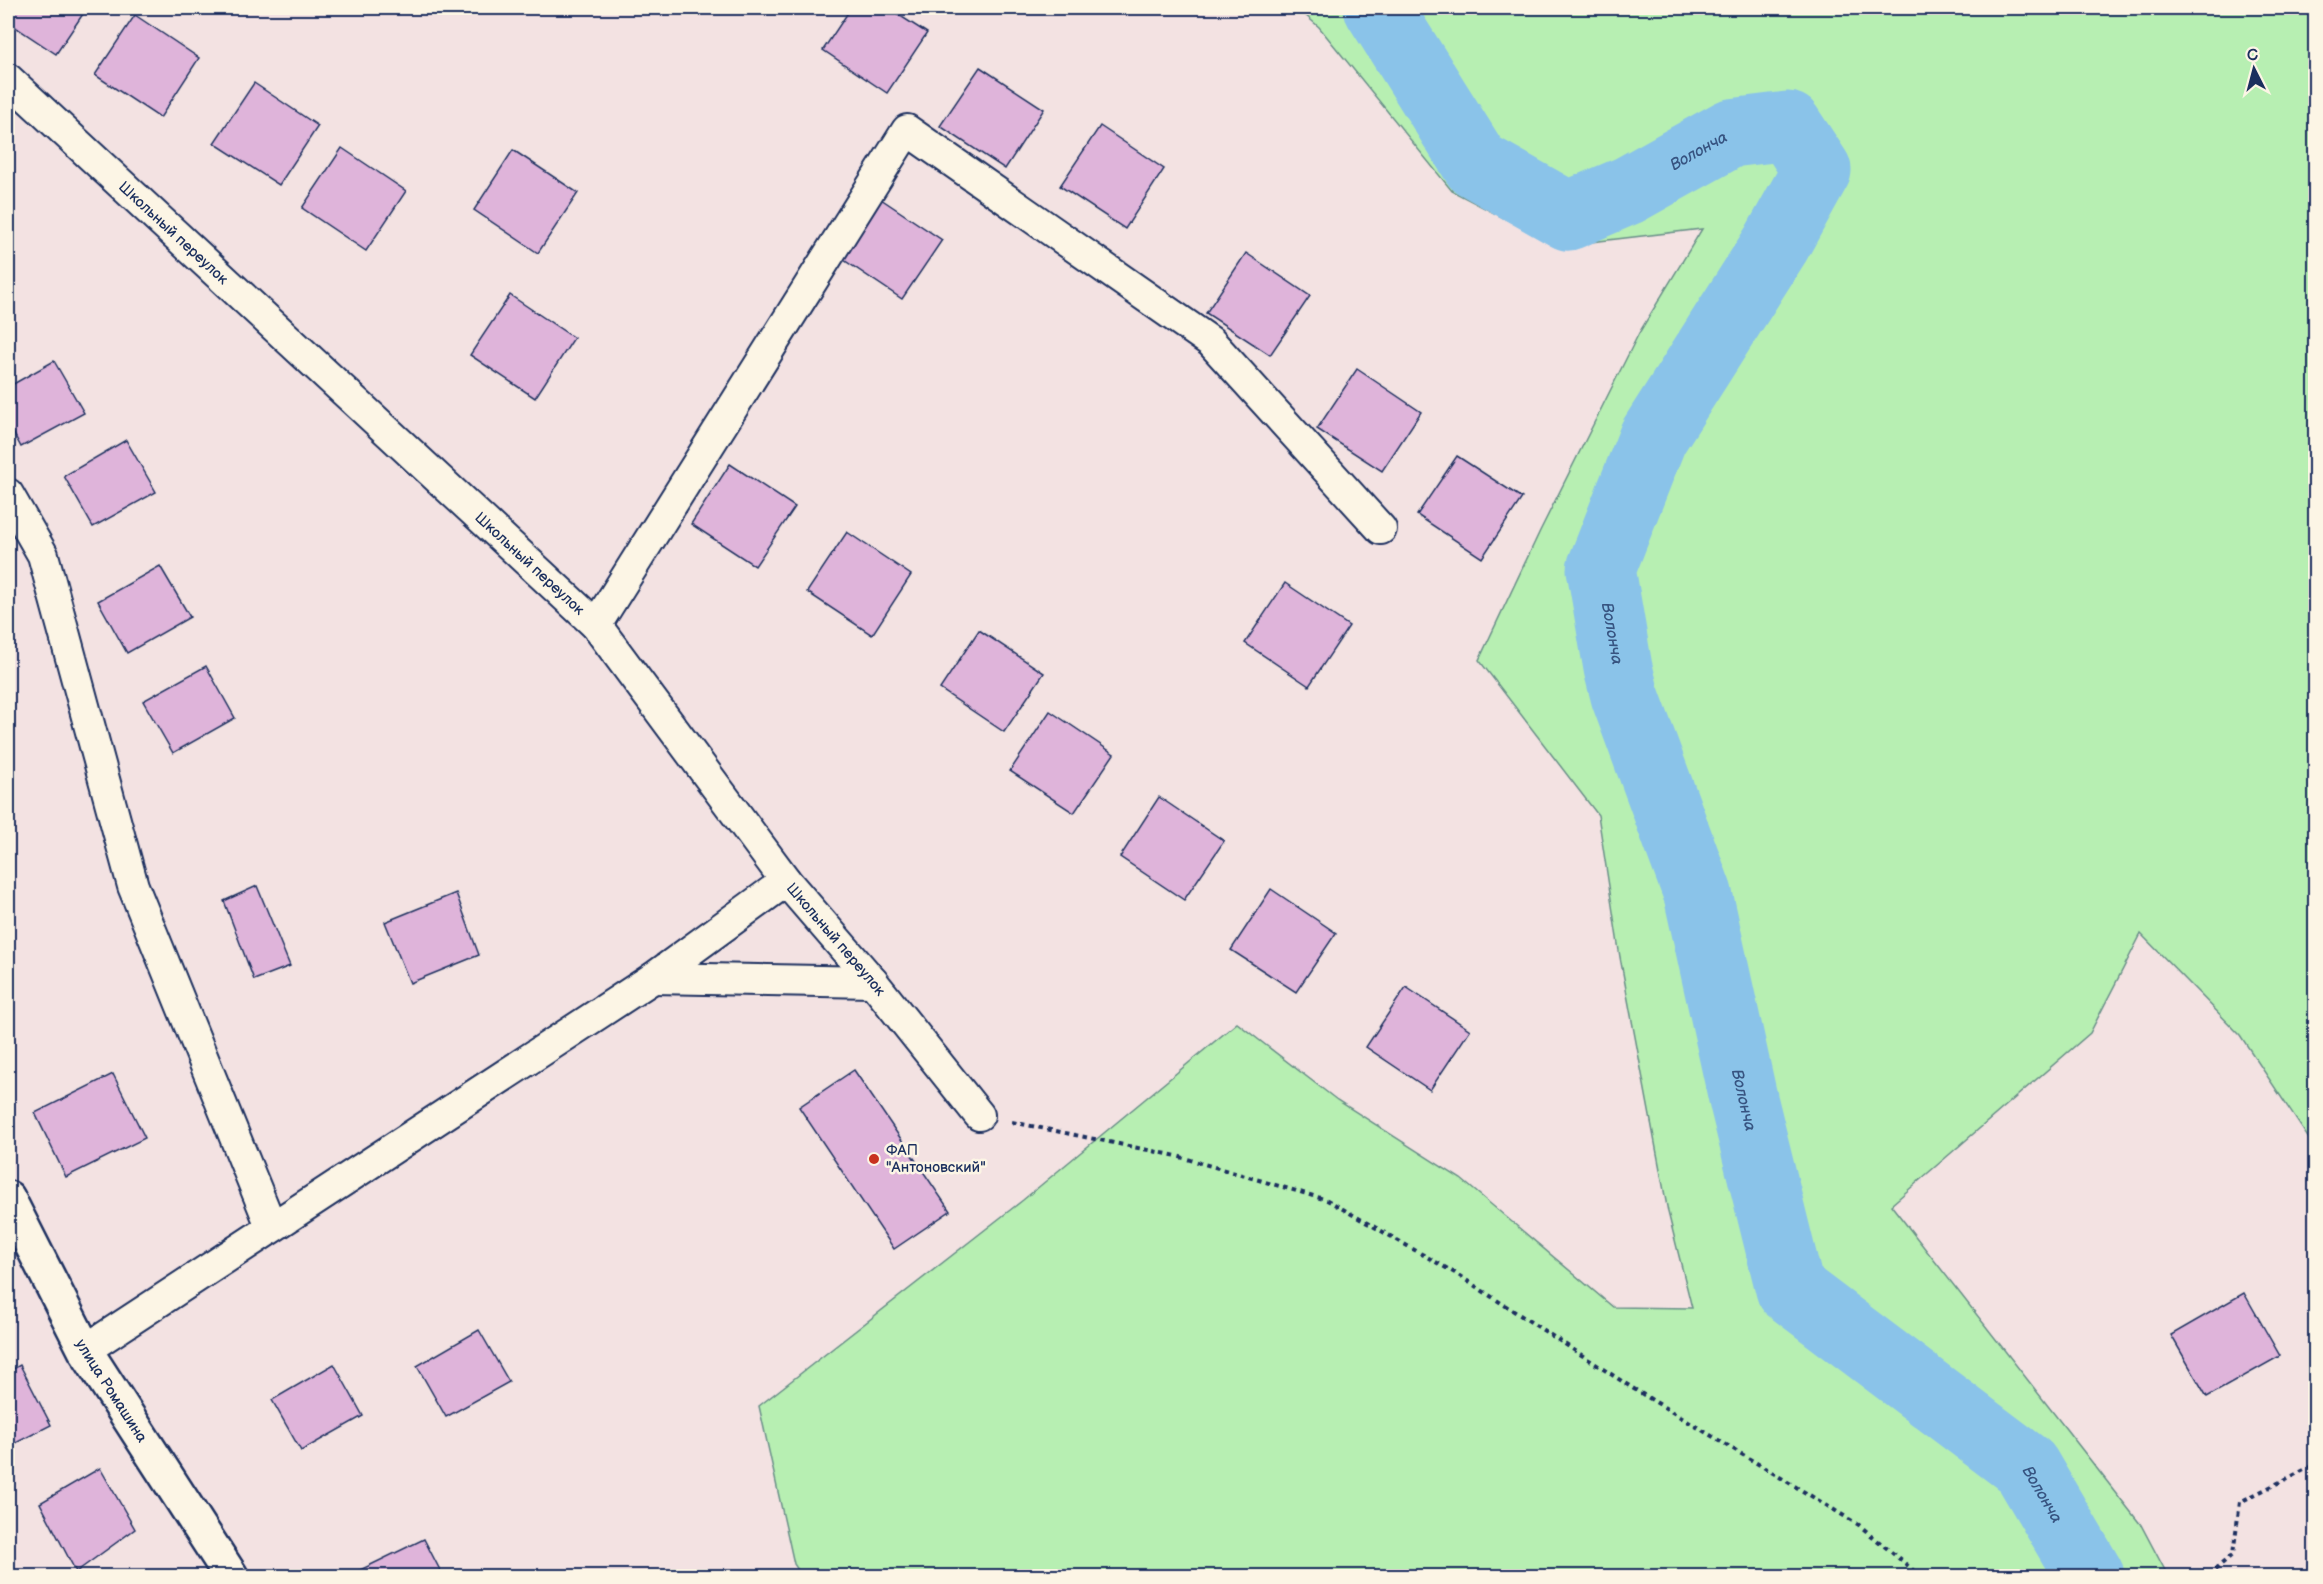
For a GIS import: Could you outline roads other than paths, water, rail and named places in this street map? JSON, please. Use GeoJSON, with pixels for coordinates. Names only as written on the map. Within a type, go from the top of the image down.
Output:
{"type":"FeatureCollection","features":[{"type":"Feature","properties":{"kind":"street","name":"Школьный переулок"},"geometry":{"type":"LineString","coordinates":[[8,79],[596,625],[786,881],[873,982],[979,1115]]}},
{"type":"Feature","properties":{"kind":"street"},"geometry":{"type":"LineString","coordinates":[[596,625],[907,130],[1211,342],[1381,529]]}},
{"type":"Feature","properties":{"kind":"street"},"geometry":{"type":"LineString","coordinates":[[8,494],[43,555],[133,886],[271,1226]]}},
{"type":"Feature","properties":{"kind":"street"},"geometry":{"type":"LineString","coordinates":[[85,1350],[271,1226],[653,978],[786,881]]}},
{"type":"Feature","properties":{"kind":"street"},"geometry":{"type":"LineString","coordinates":[[653,978],[873,982]]}},
{"type":"Feature","properties":{"kind":"street","name":"улица Ромашина"},"geometry":{"type":"LineString","coordinates":[[8,1198],[85,1350],[231,1576]]}},
{"type":"Feature","properties":{"kind":"waterway","name":"Волонча"},"geometry":{"type":"LineString","coordinates":[[1378,8],[1476,164],[1568,216],[1629,190],[1731,133],[1788,126],[1817,170],[1776,244],[1653,437],[1601,569],[1618,668],[1625,696],[1698,894],[1744,1103],[1790,1289],[2026,1467],[2090,1576]]}},
{"type":"Feature","properties":{"kind":"place","name":"ФАП \"Антоновский\""},"geometry":{"type":"Point","coordinates":[874,1159]}}]}
